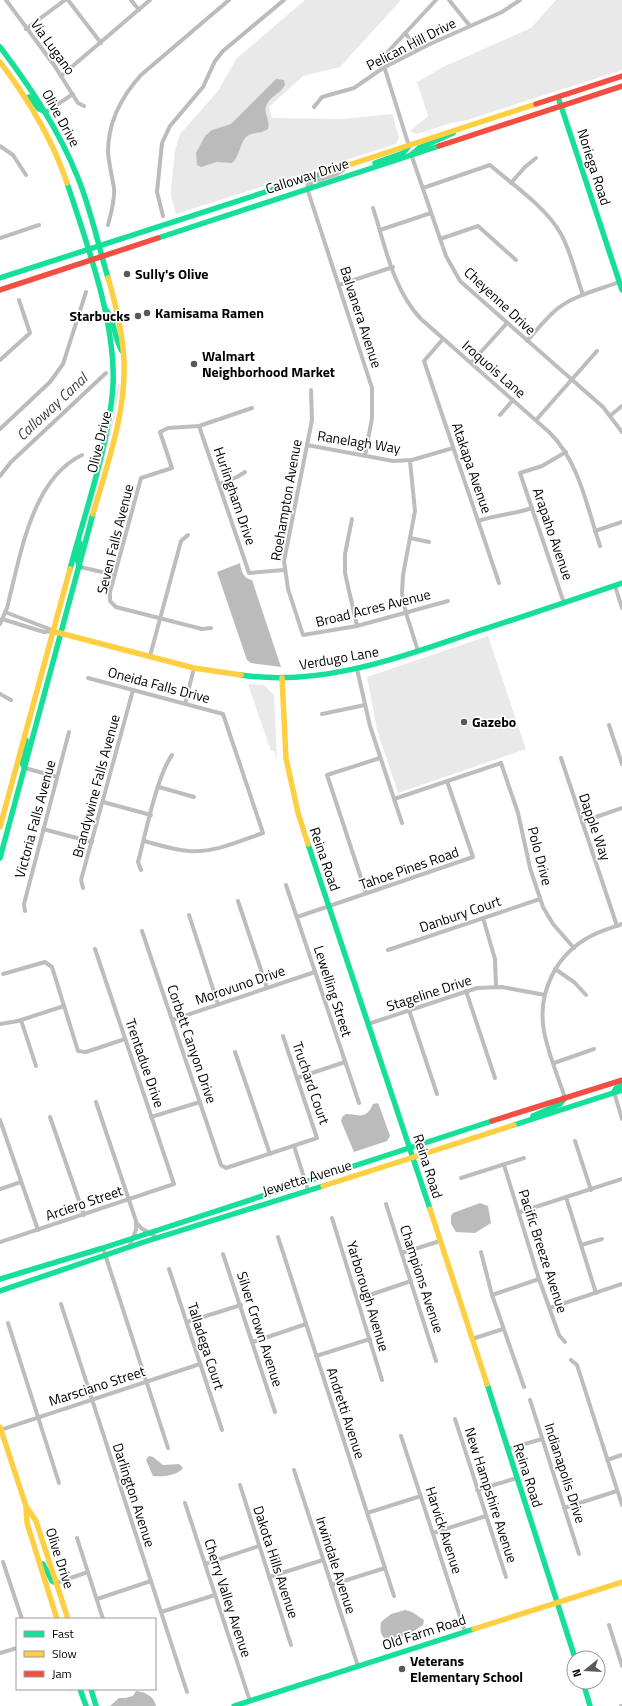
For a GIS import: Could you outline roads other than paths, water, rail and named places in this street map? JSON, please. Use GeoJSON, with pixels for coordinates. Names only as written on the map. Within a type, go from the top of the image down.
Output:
{"type":"FeatureCollection","features":[{"type":"Feature","properties":{"kind":"street","name":"Via Lugano"},"geometry":{"type":"LineString","coordinates":[[6,0],[61,76],[78,103],[84,106]]}},
{"type":"Feature","properties":{"kind":"street"},"geometry":{"type":"LineString","coordinates":[[26,29],[65,0]]}},
{"type":"Feature","properties":{"kind":"street"},"geometry":{"type":"LineString","coordinates":[[68,0],[101,43]]}},
{"type":"Feature","properties":{"kind":"street"},"geometry":{"type":"LineString","coordinates":[[131,0],[139,10]]}},
{"type":"Feature","properties":{"kind":"street"},"geometry":{"type":"LineString","coordinates":[[61,76],[150,0]]}},
{"type":"Feature","properties":{"kind":"street"},"geometry":{"type":"LineString","coordinates":[[366,169],[375,162],[404,153],[409,146],[383,68],[383,63],[385,55],[436,0]]}},
{"type":"Feature","properties":{"kind":"street"},"geometry":{"type":"LineString","coordinates":[[449,0],[470,26]]}},
{"type":"Feature","properties":{"kind":"street","name":"Pelican Hill Drive"},"geometry":{"type":"LineString","coordinates":[[314,107],[322,97],[354,88],[383,68],[418,50],[502,12],[520,0]]}},
{"type":"Feature","properties":{"kind":"street"},"geometry":{"type":"LineString","coordinates":[[405,33],[418,50]]}},
{"type":"Feature","properties":{"kind":"street","name":"Olive Drive"},"geometry":{"type":"LineString","coordinates":[[0,47],[46,112],[74,169],[117,308],[123,352],[124,376],[117,422],[80,566],[0,858]]}},
{"type":"Feature","properties":{"kind":"street"},"geometry":{"type":"LineString","coordinates":[[0,52],[14,66]]}},
{"type":"Feature","properties":{"kind":"street","name":"Olive Drive"},"geometry":{"type":"LineString","coordinates":[[0,62],[15,82],[39,120],[57,156],[106,310],[112,348],[113,393],[106,432],[0,827]]}},
{"type":"Feature","properties":{"kind":"street","name":"Calloway Drive"},"geometry":{"type":"LineString","coordinates":[[0,278],[622,76]]}},
{"type":"Feature","properties":{"kind":"street"},"geometry":{"type":"LineString","coordinates":[[15,82],[39,109],[46,112],[73,94]]}},
{"type":"Feature","properties":{"kind":"street","name":"Calloway Drive"},"geometry":{"type":"LineString","coordinates":[[0,290],[306,188],[622,86]]}},
{"type":"Feature","properties":{"kind":"street","name":"Noriega Road"},"geometry":{"type":"LineString","coordinates":[[558,97],[622,290]]}},
{"type":"Feature","properties":{"kind":"street"},"geometry":{"type":"LineString","coordinates":[[412,154],[416,148],[445,139],[458,130]]}},
{"type":"Feature","properties":{"kind":"street"},"geometry":{"type":"LineString","coordinates":[[0,146],[13,155],[26,175]]}},
{"type":"Feature","properties":{"kind":"street","name":"Cheyenne Drive"},"geometry":{"type":"LineString","coordinates":[[412,154],[448,261],[460,281],[611,415],[622,432]]}},
{"type":"Feature","properties":{"kind":"street"},"geometry":{"type":"LineString","coordinates":[[510,183],[536,158]]}},
{"type":"Feature","properties":{"kind":"street"},"geometry":{"type":"LineString","coordinates":[[306,188],[308,184],[337,174],[350,165]]}},
{"type":"Feature","properties":{"kind":"street"},"geometry":{"type":"LineString","coordinates":[[423,188],[490,165],[545,213],[557,228],[564,242],[583,294]]}},
{"type":"Feature","properties":{"kind":"street","name":"Balvanera Avenue"},"geometry":{"type":"LineString","coordinates":[[306,188],[372,388],[372,418],[365,456]]}},
{"type":"Feature","properties":{"kind":"street"},"geometry":{"type":"LineString","coordinates":[[235,202],[238,211]]}},
{"type":"Feature","properties":{"kind":"street","name":"Iroquois Lane"},"geometry":{"type":"LineString","coordinates":[[373,208],[399,287],[409,305],[421,320],[555,438],[566,452],[574,471],[600,546]]}},
{"type":"Feature","properties":{"kind":"street"},"geometry":{"type":"LineString","coordinates":[[380,230],[431,213]]}},
{"type":"Feature","properties":{"kind":"street"},"geometry":{"type":"LineString","coordinates":[[0,238],[39,225]]}},
{"type":"Feature","properties":{"kind":"street"},"geometry":{"type":"LineString","coordinates":[[440,239],[478,226],[516,260]]}},
{"type":"Feature","properties":{"kind":"street"},"geometry":{"type":"LineString","coordinates":[[339,285],[392,267]]}},
{"type":"Feature","properties":{"kind":"street"},"geometry":{"type":"LineString","coordinates":[[527,341],[556,310],[583,294],[619,282]]}},
{"type":"Feature","properties":{"kind":"street"},"geometry":{"type":"LineString","coordinates":[[0,360],[30,333],[19,300]]}},
{"type":"Feature","properties":{"kind":"street"},"geometry":{"type":"LineString","coordinates":[[106,310],[113,319],[118,344],[123,352]]}},
{"type":"Feature","properties":{"kind":"street"},"geometry":{"type":"LineString","coordinates":[[471,363],[507,323]]}},
{"type":"Feature","properties":{"kind":"street","name":"Atakapa Avenue"},"geometry":{"type":"LineString","coordinates":[[443,339],[424,361],[499,583]]}},
{"type":"Feature","properties":{"kind":"street"},"geometry":{"type":"LineString","coordinates":[[536,420],[597,351]]}},
{"type":"Feature","properties":{"kind":"street","name":"Roehampton Avenue"},"geometry":{"type":"LineString","coordinates":[[303,635],[288,589],[284,570],[285,552],[312,417],[311,390]]}},
{"type":"Feature","properties":{"kind":"street"},"geometry":{"type":"LineString","coordinates":[[500,414],[513,400]]}},
{"type":"Feature","properties":{"kind":"street"},"geometry":{"type":"LineString","coordinates":[[611,415],[622,406]]}},
{"type":"Feature","properties":{"kind":"street"},"geometry":{"type":"LineString","coordinates":[[200,426],[252,408]]}},
{"type":"Feature","properties":{"kind":"street","name":"Seven Falls Avenue"},"geometry":{"type":"LineString","coordinates":[[161,618],[116,607],[111,604],[109,598],[141,478],[172,468],[160,432],[168,428],[200,426]]}},
{"type":"Feature","properties":{"kind":"street","name":"Hurlingham Drive"},"geometry":{"type":"LineString","coordinates":[[200,426],[249,573],[284,570]]}},
{"type":"Feature","properties":{"kind":"street","name":"Ranelagh Way"},"geometry":{"type":"LineString","coordinates":[[307,444],[393,461],[410,460],[453,448]]}},
{"type":"Feature","properties":{"kind":"street","name":"Arapaho Avenue"},"geometry":{"type":"LineString","coordinates":[[564,603],[520,473],[542,466],[566,452]]}},
{"type":"Feature","properties":{"kind":"street"},"geometry":{"type":"LineString","coordinates":[[0,624],[5,612],[37,502],[50,480],[74,459],[82,455]]}},
{"type":"Feature","properties":{"kind":"street"},"geometry":{"type":"LineString","coordinates":[[410,460],[415,511],[402,583],[406,613],[418,651]]}},
{"type":"Feature","properties":{"kind":"street"},"geometry":{"type":"LineString","coordinates":[[219,484],[238,477],[245,472]]}},
{"type":"Feature","properties":{"kind":"street"},"geometry":{"type":"LineString","coordinates":[[478,521],[488,517],[515,514],[532,508]]}},
{"type":"Feature","properties":{"kind":"street"},"geometry":{"type":"LineString","coordinates":[[352,519],[345,554],[345,573],[357,626]]}},
{"type":"Feature","properties":{"kind":"street"},"geometry":{"type":"LineString","coordinates":[[595,531],[622,522]]}},
{"type":"Feature","properties":{"kind":"street"},"geometry":{"type":"LineString","coordinates":[[80,528],[81,540],[77,559],[80,566],[115,575]]}},
{"type":"Feature","properties":{"kind":"street"},"geometry":{"type":"LineString","coordinates":[[150,656],[182,541],[188,535]]}},
{"type":"Feature","properties":{"kind":"street"},"geometry":{"type":"LineString","coordinates":[[410,538],[429,542]]}},
{"type":"Feature","properties":{"kind":"street","name":"Verdugo Lane"},"geometry":{"type":"LineString","coordinates":[[52,631],[194,668],[233,675],[282,678],[318,676],[357,670],[622,583]]}},
{"type":"Feature","properties":{"kind":"street"},"geometry":{"type":"LineString","coordinates":[[615,586],[622,608]]}},
{"type":"Feature","properties":{"kind":"street","name":"Broad Acres Avenue"},"geometry":{"type":"LineString","coordinates":[[303,635],[357,626],[448,601]]}},
{"type":"Feature","properties":{"kind":"street"},"geometry":{"type":"LineString","coordinates":[[5,612],[52,631]]}},
{"type":"Feature","properties":{"kind":"street"},"geometry":{"type":"LineString","coordinates":[[161,618],[202,629],[211,628]]}},
{"type":"Feature","properties":{"kind":"street"},"geometry":{"type":"LineString","coordinates":[[2,619],[44,632],[52,631]]}},
{"type":"Feature","properties":{"kind":"street"},"geometry":{"type":"LineString","coordinates":[[185,704],[194,668]]}},
{"type":"Feature","properties":{"kind":"street"},"geometry":{"type":"LineString","coordinates":[[357,670],[380,758],[402,823]]}},
{"type":"Feature","properties":{"kind":"street","name":"Oneida Falls Drive"},"geometry":{"type":"LineString","coordinates":[[88,678],[223,714],[263,833],[218,848],[200,851],[180,850],[144,841]]}},
{"type":"Feature","properties":{"kind":"street","name":"Reina Road"},"geometry":{"type":"LineString","coordinates":[[282,678],[284,739],[289,776],[298,813],[410,1147],[572,1650]]}},
{"type":"Feature","properties":{"kind":"street","name":"Brandywine Falls Avenue"},"geometry":{"type":"LineString","coordinates":[[83,888],[81,880],[133,690]]}},
{"type":"Feature","properties":{"kind":"street"},"geometry":{"type":"LineString","coordinates":[[0,694],[11,700]]}},
{"type":"Feature","properties":{"kind":"street"},"geometry":{"type":"LineString","coordinates":[[322,714],[365,705]]}},
{"type":"Feature","properties":{"kind":"street"},"geometry":{"type":"LineString","coordinates":[[609,725],[622,764]]}},
{"type":"Feature","properties":{"kind":"street","name":"Victoria Falls Avenue"},"geometry":{"type":"LineString","coordinates":[[25,911],[24,904],[69,732]]}},
{"type":"Feature","properties":{"kind":"street"},"geometry":{"type":"LineString","coordinates":[[24,736],[27,742],[22,763],[25,768],[57,777]]}},
{"type":"Feature","properties":{"kind":"street"},"geometry":{"type":"LineString","coordinates":[[141,870],[138,862],[165,765],[172,755]]}},
{"type":"Feature","properties":{"kind":"street"},"geometry":{"type":"LineString","coordinates":[[366,893],[327,775],[380,758]]}},
{"type":"Feature","properties":{"kind":"street","name":"Dapple Way"},"geometry":{"type":"LineString","coordinates":[[560,758],[617,926]]}},
{"type":"Feature","properties":{"kind":"street","name":"Polo Drive"},"geometry":{"type":"LineString","coordinates":[[447,781],[501,763],[518,814],[527,858],[540,899],[554,924],[574,948]]}},
{"type":"Feature","properties":{"kind":"street"},"geometry":{"type":"LineString","coordinates":[[394,798],[447,781]]}},
{"type":"Feature","properties":{"kind":"street","name":"Tahoe Pines Road"},"geometry":{"type":"LineString","coordinates":[[297,917],[473,857],[447,781]]}},
{"type":"Feature","properties":{"kind":"street"},"geometry":{"type":"LineString","coordinates":[[159,787],[194,797]]}},
{"type":"Feature","properties":{"kind":"street"},"geometry":{"type":"LineString","coordinates":[[103,802],[151,815]]}},
{"type":"Feature","properties":{"kind":"street"},"geometry":{"type":"LineString","coordinates":[[582,822],[622,808]]}},
{"type":"Feature","properties":{"kind":"street"},"geometry":{"type":"LineString","coordinates":[[43,829],[92,842]]}},
{"type":"Feature","properties":{"kind":"street","name":"Lewelling Street"},"geometry":{"type":"LineString","coordinates":[[286,885],[359,1103]]}},
{"type":"Feature","properties":{"kind":"street","name":"Danbury Court"},"geometry":{"type":"LineString","coordinates":[[388,950],[540,899]]}},
{"type":"Feature","properties":{"kind":"street"},"geometry":{"type":"LineString","coordinates":[[238,901],[267,988]]}},
{"type":"Feature","properties":{"kind":"street"},"geometry":{"type":"LineString","coordinates":[[189,915],[218,1004]]}},
{"type":"Feature","properties":{"kind":"street"},"geometry":{"type":"LineString","coordinates":[[483,918],[494,955],[496,986]]}},
{"type":"Feature","properties":{"kind":"street"},"geometry":{"type":"LineString","coordinates":[[528,1120],[538,1112],[560,1104],[565,1098],[544,1027],[543,1013],[545,996],[555,969],[574,948],[590,936],[622,924]]}},
{"type":"Feature","properties":{"kind":"street","name":"Corbett Canyon Drive"},"geometry":{"type":"LineString","coordinates":[[142,931],[221,1165],[226,1168],[270,1154]]}},
{"type":"Feature","properties":{"kind":"street","name":"Trentadue Drive"},"geometry":{"type":"LineString","coordinates":[[95,949],[174,1184]]}},
{"type":"Feature","properties":{"kind":"street"},"geometry":{"type":"LineString","coordinates":[[3,974],[45,962],[52,967],[78,1051],[86,1052],[125,1039]]}},
{"type":"Feature","properties":{"kind":"street"},"geometry":{"type":"LineString","coordinates":[[555,969],[574,982],[586,995]]}},
{"type":"Feature","properties":{"kind":"street","name":"Morovuno Drive"},"geometry":{"type":"LineString","coordinates":[[172,1020],[315,972]]}},
{"type":"Feature","properties":{"kind":"street","name":"Stageline Drive"},"geometry":{"type":"LineString","coordinates":[[368,1024],[466,991],[496,986],[545,996]]}},
{"type":"Feature","properties":{"kind":"street"},"geometry":{"type":"LineString","coordinates":[[466,991],[495,1078]]}},
{"type":"Feature","properties":{"kind":"street"},"geometry":{"type":"LineString","coordinates":[[0,1024],[21,1020],[64,1006]]}},
{"type":"Feature","properties":{"kind":"street"},"geometry":{"type":"LineString","coordinates":[[409,1010],[437,1094]]}},
{"type":"Feature","properties":{"kind":"street"},"geometry":{"type":"LineString","coordinates":[[21,1020],[36,1066]]}},
{"type":"Feature","properties":{"kind":"street","name":"Truchard Court"},"geometry":{"type":"LineString","coordinates":[[283,1036],[317,1138],[294,1146]]}},
{"type":"Feature","properties":{"kind":"street"},"geometry":{"type":"LineString","coordinates":[[554,1063],[594,1049]]}},
{"type":"Feature","properties":{"kind":"street"},"geometry":{"type":"LineString","coordinates":[[236,1052],[270,1154],[294,1146],[301,1169],[302,1182],[308,1190]]}},
{"type":"Feature","properties":{"kind":"street"},"geometry":{"type":"LineString","coordinates":[[297,1078],[345,1062]]}},
{"type":"Feature","properties":{"kind":"street","name":"Jewetta Avenue"},"geometry":{"type":"LineString","coordinates":[[0,1279],[103,1248],[410,1147],[622,1080]]}},
{"type":"Feature","properties":{"kind":"street"},"geometry":{"type":"LineString","coordinates":[[622,1084],[616,1088],[614,1092],[622,1119]]}},
{"type":"Feature","properties":{"kind":"street","name":"Jewetta Avenue"},"geometry":{"type":"LineString","coordinates":[[0,1291],[129,1247],[413,1158],[622,1090]]}},
{"type":"Feature","properties":{"kind":"street"},"geometry":{"type":"LineString","coordinates":[[96,1102],[136,1222],[134,1237],[129,1247]]}},
{"type":"Feature","properties":{"kind":"street"},"geometry":{"type":"LineString","coordinates":[[151,1117],[200,1102]]}},
{"type":"Feature","properties":{"kind":"street"},"geometry":{"type":"LineString","coordinates":[[50,1117],[84,1215]]}},
{"type":"Feature","properties":{"kind":"street"},"geometry":{"type":"LineString","coordinates":[[0,1120],[38,1230]]}},
{"type":"Feature","properties":{"kind":"street"},"geometry":{"type":"LineString","coordinates":[[0,1139],[6,1137]]}},
{"type":"Feature","properties":{"kind":"street"},"geometry":{"type":"LineString","coordinates":[[575,1141],[591,1190]]}},
{"type":"Feature","properties":{"kind":"street"},"geometry":{"type":"LineString","coordinates":[[461,1178],[524,1158]]}},
{"type":"Feature","properties":{"kind":"street","name":"Pacific Breeze Avenue"},"geometry":{"type":"LineString","coordinates":[[504,1165],[520,1212],[539,1279],[559,1335],[565,1342]]}},
{"type":"Feature","properties":{"kind":"street"},"geometry":{"type":"LineString","coordinates":[[520,1212],[622,1180]]}},
{"type":"Feature","properties":{"kind":"street"},"geometry":{"type":"LineString","coordinates":[[0,1190],[21,1182]]}},
{"type":"Feature","properties":{"kind":"street","name":"Arciero Street"},"geometry":{"type":"LineString","coordinates":[[0,1242],[174,1184]]}},
{"type":"Feature","properties":{"kind":"street"},"geometry":{"type":"LineString","coordinates":[[566,1197],[596,1293]]}},
{"type":"Feature","properties":{"kind":"street","name":"Champions Avenue"},"geometry":{"type":"LineString","coordinates":[[386,1204],[436,1362]]}},
{"type":"Feature","properties":{"kind":"street","name":"Yarborough Avenue"},"geometry":{"type":"LineString","coordinates":[[332,1218],[382,1380]]}},
{"type":"Feature","properties":{"kind":"street"},"geometry":{"type":"LineString","coordinates":[[136,1222],[158,1238]]}},
{"type":"Feature","properties":{"kind":"street","name":"Andretti Avenue"},"geometry":{"type":"LineString","coordinates":[[278,1237],[394,1596]]}},
{"type":"Feature","properties":{"kind":"street"},"geometry":{"type":"LineString","coordinates":[[581,1245],[602,1239]]}},
{"type":"Feature","properties":{"kind":"street"},"geometry":{"type":"LineString","coordinates":[[402,1253],[440,1241]]}},
{"type":"Feature","properties":{"kind":"street"},"geometry":{"type":"LineString","coordinates":[[103,1248],[168,1448]]}},
{"type":"Feature","properties":{"kind":"street"},"geometry":{"type":"LineString","coordinates":[[481,1252],[492,1295],[524,1386]]}},
{"type":"Feature","properties":{"kind":"street","name":"Silver Crown Avenue"},"geometry":{"type":"LineString","coordinates":[[223,1254],[275,1412]]}},
{"type":"Feature","properties":{"kind":"street","name":"Talladega Court"},"geometry":{"type":"LineString","coordinates":[[170,1269],[222,1430]]}},
{"type":"Feature","properties":{"kind":"street"},"geometry":{"type":"LineString","coordinates":[[492,1295],[539,1279]]}},
{"type":"Feature","properties":{"kind":"street"},"geometry":{"type":"LineString","coordinates":[[358,1299],[411,1281]]}},
{"type":"Feature","properties":{"kind":"street"},"geometry":{"type":"LineString","coordinates":[[550,1308],[622,1284]]}},
{"type":"Feature","properties":{"kind":"street","name":"Darlington Avenue"},"geometry":{"type":"LineString","coordinates":[[61,1304],[187,1692]]}},
{"type":"Feature","properties":{"kind":"street"},"geometry":{"type":"LineString","coordinates":[[187,1322],[241,1305]]}},
{"type":"Feature","properties":{"kind":"street"},"geometry":{"type":"LineString","coordinates":[[8,1323],[59,1483]]}},
{"type":"Feature","properties":{"kind":"street"},"geometry":{"type":"LineString","coordinates":[[252,1342],[306,1324]]}},
{"type":"Feature","properties":{"kind":"street"},"geometry":{"type":"LineString","coordinates":[[472,1339],[503,1329]]}},
{"type":"Feature","properties":{"kind":"street"},"geometry":{"type":"LineString","coordinates":[[316,1356],[370,1339]]}},
{"type":"Feature","properties":{"kind":"street"},"geometry":{"type":"LineString","coordinates":[[572,1360],[576,1365],[622,1505]]}},
{"type":"Feature","properties":{"kind":"street","name":"Marsciano Street"},"geometry":{"type":"LineString","coordinates":[[0,1429],[200,1364]]}},
{"type":"Feature","properties":{"kind":"street","name":"Indianapolis Drive"},"geometry":{"type":"LineString","coordinates":[[530,1400],[579,1554]]}},
{"type":"Feature","properties":{"kind":"street","name":"New Hampshire Avenue"},"geometry":{"type":"LineString","coordinates":[[455,1419],[506,1577]]}},
{"type":"Feature","properties":{"kind":"street","name":"Olive Drive"},"geometry":{"type":"LineString","coordinates":[[0,1429],[26,1506],[36,1521],[68,1618]]}},
{"type":"Feature","properties":{"kind":"street","name":"Harvick Avenue"},"geometry":{"type":"LineString","coordinates":[[401,1436],[465,1632]]}},
{"type":"Feature","properties":{"kind":"street"},"geometry":{"type":"LineString","coordinates":[[508,1449],[542,1438]]}},
{"type":"Feature","properties":{"kind":"street"},"geometry":{"type":"LineString","coordinates":[[607,1460],[622,1455]]}},
{"type":"Feature","properties":{"kind":"street","name":"Irwindale Avenue"},"geometry":{"type":"LineString","coordinates":[[294,1470],[358,1666]]}},
{"type":"Feature","properties":{"kind":"street"},"geometry":{"type":"LineString","coordinates":[[477,1490],[517,1478]]}},
{"type":"Feature","properties":{"kind":"street","name":"Dakota Hills Avenue"},"geometry":{"type":"LineString","coordinates":[[240,1485],[291,1645]]}},
{"type":"Feature","properties":{"kind":"street"},"geometry":{"type":"LineString","coordinates":[[564,1508],[617,1491]]}},
{"type":"Feature","properties":{"kind":"street"},"geometry":{"type":"LineString","coordinates":[[367,1513],[421,1496]]}},
{"type":"Feature","properties":{"kind":"street","name":"Cherry Valley Avenue"},"geometry":{"type":"LineString","coordinates":[[185,1503],[250,1701]]}},
{"type":"Feature","properties":{"kind":"street","name":"Olive Drive"},"geometry":{"type":"LineString","coordinates":[[26,1506],[27,1523],[58,1618]]}},
{"type":"Feature","properties":{"kind":"street"},"geometry":{"type":"LineString","coordinates":[[433,1533],[486,1516]]}},
{"type":"Feature","properties":{"kind":"street"},"geometry":{"type":"LineString","coordinates":[[77,1538],[103,1618]]}},
{"type":"Feature","properties":{"kind":"street"},"geometry":{"type":"LineString","coordinates":[[205,1564],[259,1546]]}},
{"type":"Feature","properties":{"kind":"street"},"geometry":{"type":"LineString","coordinates":[[36,1550],[50,1577],[56,1583],[88,1572]]}},
{"type":"Feature","properties":{"kind":"street"},"geometry":{"type":"LineString","coordinates":[[269,1577],[323,1560]]}},
{"type":"Feature","properties":{"kind":"street"},"geometry":{"type":"LineString","coordinates":[[3,1562],[22,1618]]}},
{"type":"Feature","properties":{"kind":"street"},"geometry":{"type":"LineString","coordinates":[[331,1585],[385,1568]]}},
{"type":"Feature","properties":{"kind":"street"},"geometry":{"type":"LineString","coordinates":[[97,1599],[151,1581]]}},
{"type":"Feature","properties":{"kind":"street","name":"Old Farm Road"},"geometry":{"type":"LineString","coordinates":[[234,1706],[622,1582]]}},
{"type":"Feature","properties":{"kind":"street"},"geometry":{"type":"LineString","coordinates":[[161,1612],[215,1595]]}},
{"type":"Feature","properties":{"kind":"street"},"geometry":{"type":"LineString","coordinates":[[609,1625],[622,1666]]}},
{"type":"Feature","properties":{"kind":"street"},"geometry":{"type":"LineString","coordinates":[[0,1653],[16,1648]]}},
{"type":"Feature","properties":{"kind":"street"},"geometry":{"type":"LineString","coordinates":[[80,1690],[86,1706]]}},
{"type":"Feature","properties":{"kind":"street"},"geometry":{"type":"LineString","coordinates":[[91,1690],[96,1706]]}},
{"type":"Feature","properties":{"kind":"street"},"geometry":{"type":"LineString","coordinates":[[585,1690],[590,1706]]}},
{"type":"Feature","properties":{"kind":"waterway"},"geometry":{"type":"LineString","coordinates":[[108,225],[114,198],[114,188],[108,156],[110,130],[122,100],[141,75],[229,0]]}},
{"type":"Feature","properties":{"kind":"waterway","name":"Calloway Canal"},"geometry":{"type":"LineString","coordinates":[[163,216],[157,192],[162,143],[170,126],[203,87],[215,61],[223,51],[284,0]]}},
{"type":"Feature","properties":{"kind":"waterway"},"geometry":{"type":"LineString","coordinates":[[0,429],[50,382],[63,364],[86,292]]}},
{"type":"Feature","properties":{"kind":"waterway","name":"Calloway Canal"},"geometry":{"type":"LineString","coordinates":[[0,476],[11,462],[106,373]]}},
{"type":"Feature","properties":{"kind":"place","name":"Sully's Olive"},"geometry":{"type":"Point","coordinates":[127,274]}},
{"type":"Feature","properties":{"kind":"place","name":"Kamisama Ramen"},"geometry":{"type":"Point","coordinates":[147,313]}},
{"type":"Feature","properties":{"kind":"place","name":"Starbucks"},"geometry":{"type":"Point","coordinates":[138,316]}},
{"type":"Feature","properties":{"kind":"place","name":"Walmart Neighborhood Market"},"geometry":{"type":"Point","coordinates":[194,364]}},
{"type":"Feature","properties":{"kind":"place","name":"Gazebo"},"geometry":{"type":"Point","coordinates":[464,722]}},
{"type":"Feature","properties":{"kind":"place","name":"Veterans Elementary School"},"geometry":{"type":"Point","coordinates":[402,1669]}}]}
